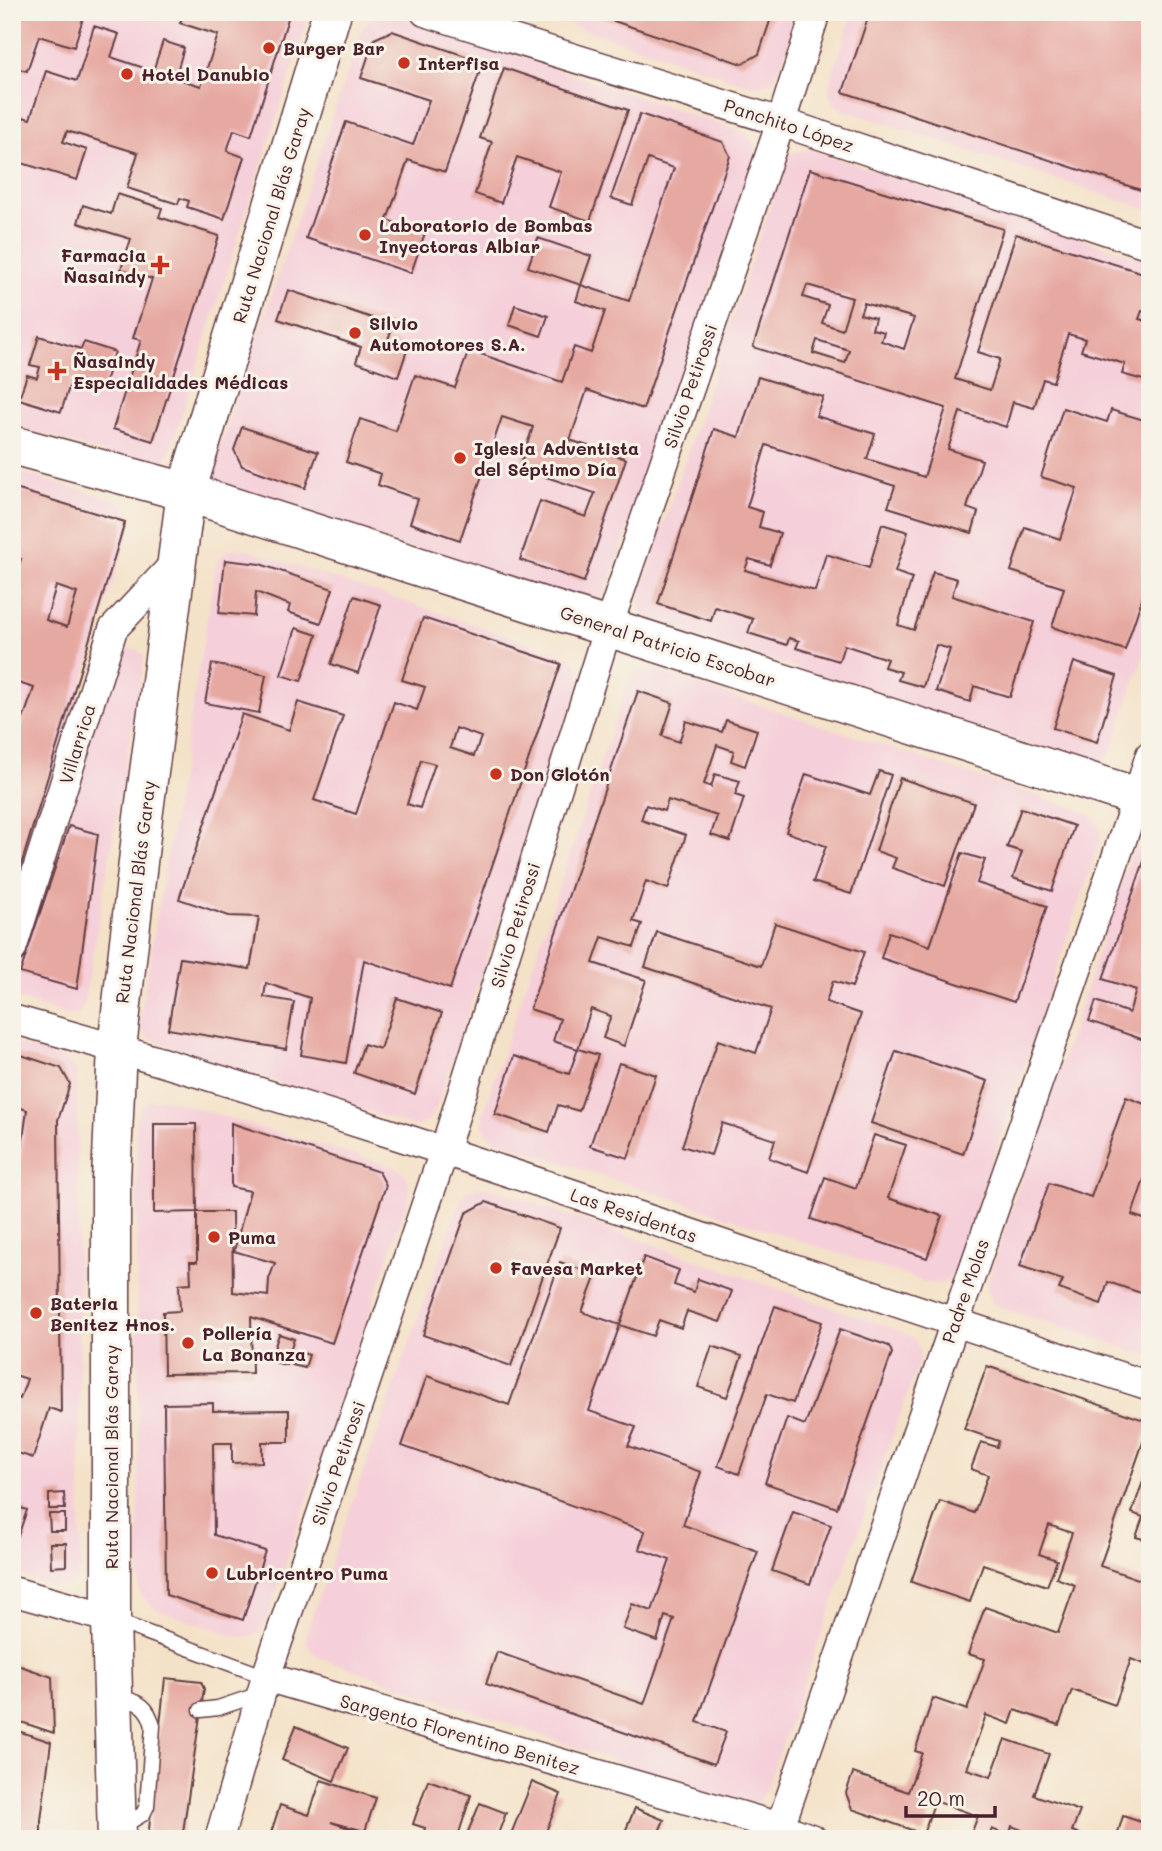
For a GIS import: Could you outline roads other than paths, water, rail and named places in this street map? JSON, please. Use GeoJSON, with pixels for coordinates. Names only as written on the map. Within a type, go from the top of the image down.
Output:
{"type":"FeatureCollection","features":[{"type":"Feature","properties":{"kind":"main road","name":"Ruta Nacional Blás Garay"},"geometry":{"type":"LineString","coordinates":[[115,1825],[111,1619],[111,1180],[117,1048],[143,818],[186,492],[332,12]]}},
{"type":"Feature","properties":{"kind":"main road","name":"General Patricio Escobar"},"geometry":{"type":"LineString","coordinates":[[12,445],[186,492],[1144,799]]}},
{"type":"Feature","properties":{"kind":"street","name":"Panchito López"},"geometry":{"type":"LineString","coordinates":[[425,12],[781,122],[1150,245]]}},
{"type":"Feature","properties":{"kind":"street","name":"Silvio Petirossi"},"geometry":{"type":"LineString","coordinates":[[219,1839],[263,1685],[444,1151],[608,627],[816,12]]}},
{"type":"Feature","properties":{"kind":"street","name":"Villarrica"},"geometry":{"type":"LineString","coordinates":[[12,949],[113,629],[177,561]]}},
{"type":"Feature","properties":{"kind":"street","name":"Padre Molas"},"geometry":{"type":"LineString","coordinates":[[780,1827],[953,1323],[1144,799],[1150,755]]}},
{"type":"Feature","properties":{"kind":"street","name":"Las Residentas"},"geometry":{"type":"LineString","coordinates":[[12,1019],[117,1048],[444,1151],[953,1323],[1150,1386]]}},
{"type":"Feature","properties":{"kind":"street"},"geometry":{"type":"LineString","coordinates":[[12,1591],[111,1619]]}},
{"type":"Feature","properties":{"kind":"street","name":"Sargento Florentino Benitez"},"geometry":{"type":"LineString","coordinates":[[263,1685],[780,1827],[813,1839]]}},
{"type":"Feature","properties":{"kind":"lane","name":"Sargento Florentino Benitez"},"geometry":{"type":"LineString","coordinates":[[111,1619],[263,1685]]}},
{"type":"Feature","properties":{"kind":"lane"},"geometry":{"type":"LineString","coordinates":[[201,1710],[218,1708],[263,1685]]}},
{"type":"Feature","properties":{"kind":"lane"},"geometry":{"type":"LineString","coordinates":[[113,1694],[142,1704],[155,1715],[147,1806],[144,1814],[115,1825]]}},
{"type":"Feature","properties":{"kind":"place","name":"Burger Bar"},"geometry":{"type":"Point","coordinates":[269,48]}},
{"type":"Feature","properties":{"kind":"place","name":"Interfisa"},"geometry":{"type":"Point","coordinates":[404,63]}},
{"type":"Feature","properties":{"kind":"place","name":"Hotel Danubio"},"geometry":{"type":"Point","coordinates":[127,74]}},
{"type":"Feature","properties":{"kind":"place","name":"Laboratorio de Bombas Inyectoras Albiar"},"geometry":{"type":"Point","coordinates":[365,235]}},
{"type":"Feature","properties":{"kind":"place","name":"Farmacia Ñasaindy"},"geometry":{"type":"Point","coordinates":[160,265]}},
{"type":"Feature","properties":{"kind":"place","name":"Silvio Automotores S.A."},"geometry":{"type":"Point","coordinates":[355,333]}},
{"type":"Feature","properties":{"kind":"place","name":"Ñasaindy Especialidades Médicas"},"geometry":{"type":"Point","coordinates":[57,371]}},
{"type":"Feature","properties":{"kind":"place","name":"Iglesia Adventista del Séptimo Día"},"geometry":{"type":"Point","coordinates":[460,458]}},
{"type":"Feature","properties":{"kind":"place","name":"Don Glotón"},"geometry":{"type":"Point","coordinates":[496,774]}},
{"type":"Feature","properties":{"kind":"place","name":"Puma"},"geometry":{"type":"Point","coordinates":[214,1237]}},
{"type":"Feature","properties":{"kind":"place","name":"Favesa Market"},"geometry":{"type":"Point","coordinates":[496,1268]}},
{"type":"Feature","properties":{"kind":"place","name":"Bateria Benitez Hnos."},"geometry":{"type":"Point","coordinates":[36,1313]}},
{"type":"Feature","properties":{"kind":"place","name":"Pollería La Bonanza"},"geometry":{"type":"Point","coordinates":[188,1343]}},
{"type":"Feature","properties":{"kind":"place","name":"Lubricentro Puma"},"geometry":{"type":"Point","coordinates":[212,1573]}}]}
